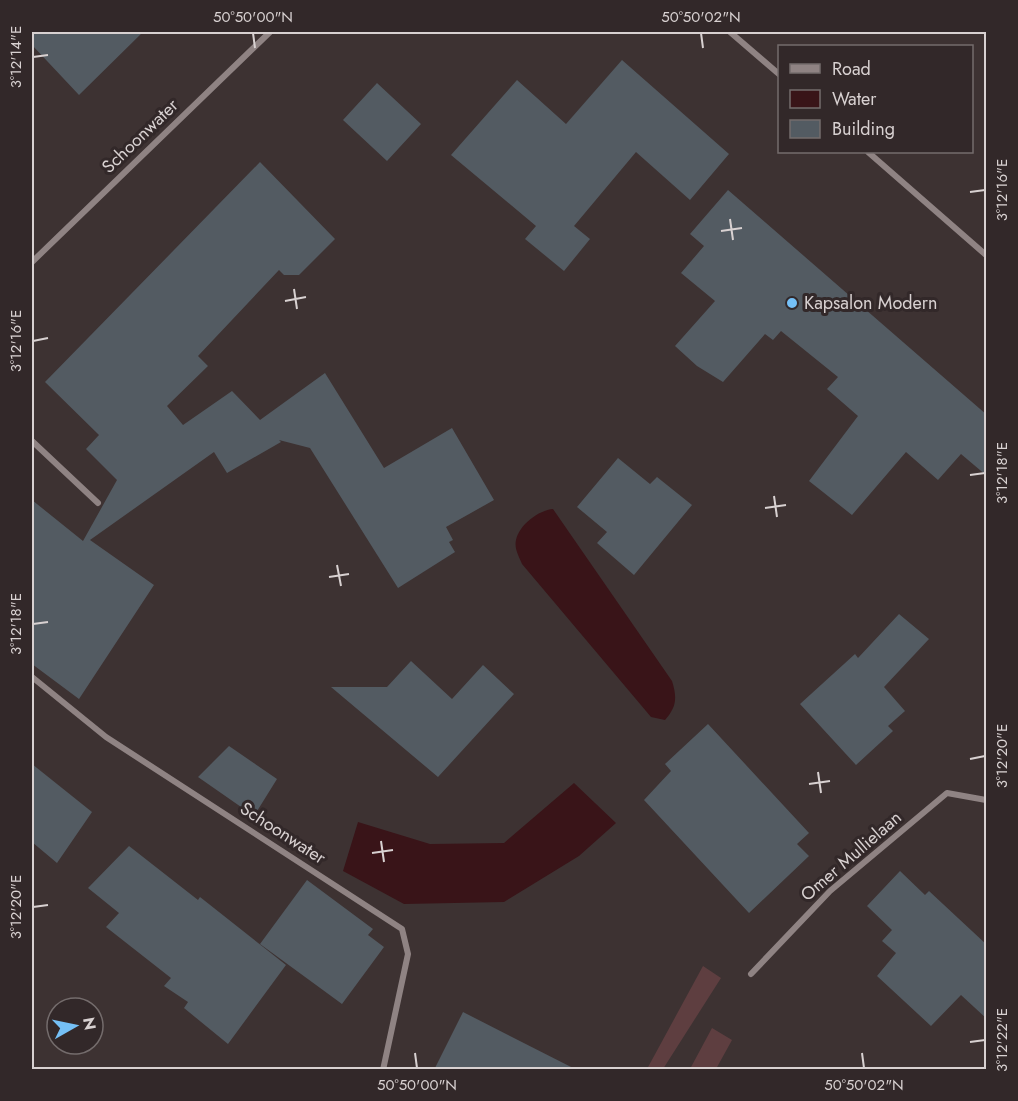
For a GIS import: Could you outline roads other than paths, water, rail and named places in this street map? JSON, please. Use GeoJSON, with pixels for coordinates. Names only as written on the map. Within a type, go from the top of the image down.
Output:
{"type":"FeatureCollection","features":[{"type":"Feature","properties":{"kind":"street","name":"Schoonwater"},"geometry":{"type":"LineString","coordinates":[[32,262],[270,32]]}},
{"type":"Feature","properties":{"kind":"street"},"geometry":{"type":"LineString","coordinates":[[730,32],[778,73]]}},
{"type":"Feature","properties":{"kind":"street"},"geometry":{"type":"LineString","coordinates":[[869,153],[987,255]]}},
{"type":"Feature","properties":{"kind":"street"},"geometry":{"type":"LineString","coordinates":[[32,441],[98,503]]}},
{"type":"Feature","properties":{"kind":"street","name":"Schoonwater"},"geometry":{"type":"LineString","coordinates":[[32,677],[106,737],[402,929],[408,954],[383,1070]]}},
{"type":"Feature","properties":{"kind":"street","name":"Omer Mullielaan"},"geometry":{"type":"LineString","coordinates":[[751,974],[830,891],[947,793],[987,800]]}},
{"type":"Feature","properties":{"kind":"water"},"geometry":{"type":"Polygon","coordinates":[[[553,509],[672,681],[675,702],[665,720],[651,717],[522,564],[516,546],[518,534],[530,519],[553,509]]]}},
{"type":"Feature","properties":{"kind":"water"},"geometry":{"type":"Polygon","coordinates":[[[574,783],[616,823],[579,856],[504,902],[404,904],[343,871],[358,822],[430,844],[504,843],[574,783]]]}},
{"type":"Feature","properties":{"kind":"place","name":"Kapsalon Modern"},"geometry":{"type":"Point","coordinates":[792,303]}}]}
